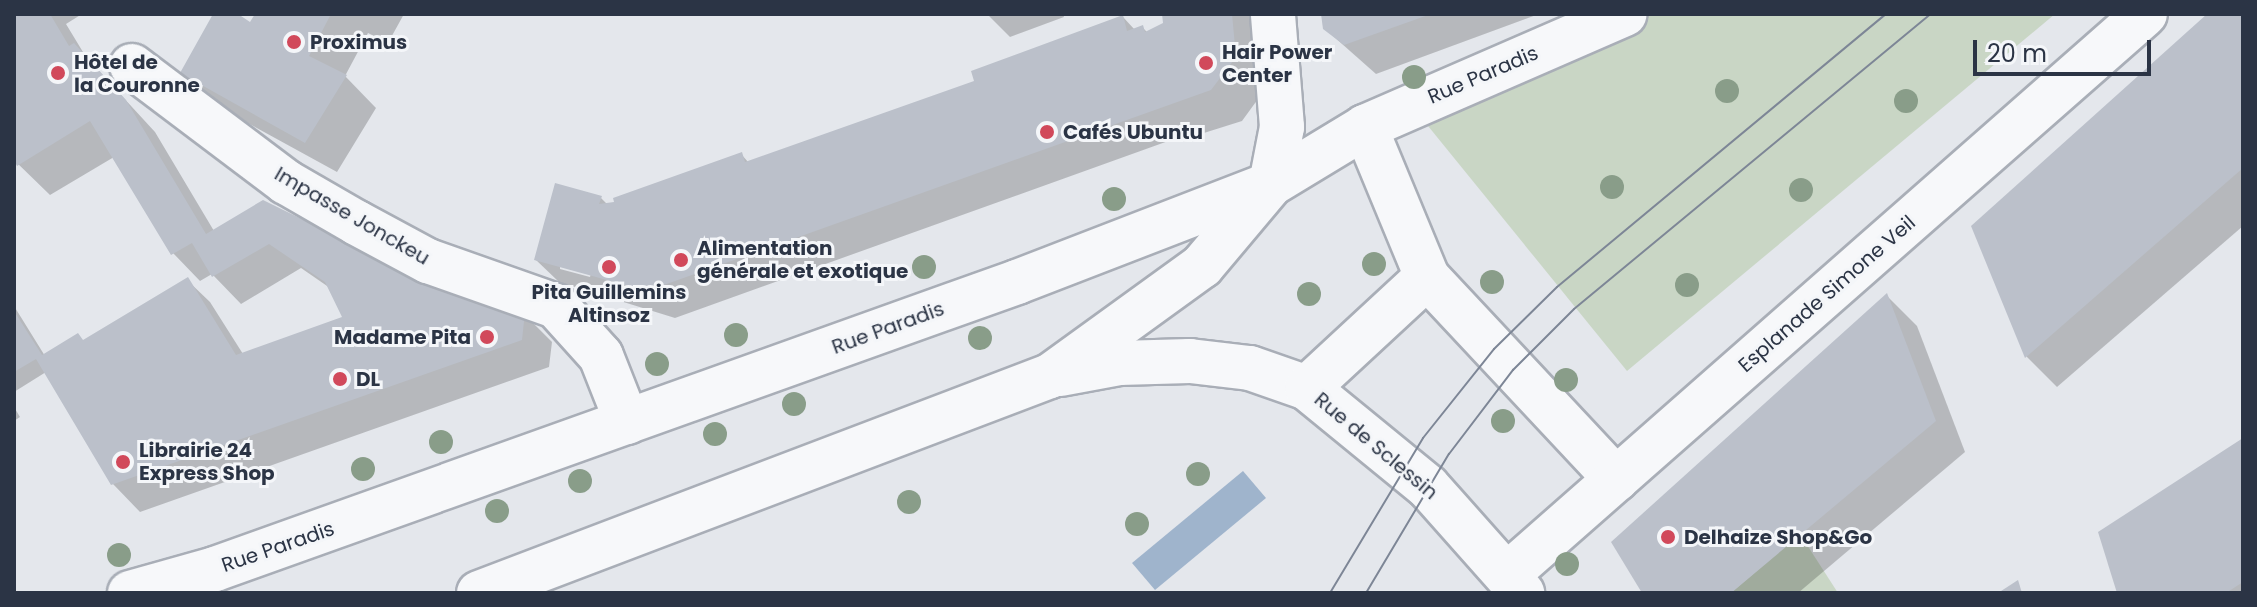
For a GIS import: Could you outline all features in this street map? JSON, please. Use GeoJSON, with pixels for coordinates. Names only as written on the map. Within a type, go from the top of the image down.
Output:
{"type":"FeatureCollection","features":[{"type":"Feature","properties":{"kind":"street"},"geometry":{"type":"LineString","coordinates":[[479,593],[1050,376],[1202,266],[1271,184],[1282,127],[1273,14]]}},
{"type":"Feature","properties":{"kind":"street","name":"Rue Paradis"},"geometry":{"type":"LineString","coordinates":[[130,593],[215,569],[627,422],[1017,282],[1271,184],[1365,127],[1625,14]]}},
{"type":"Feature","properties":{"kind":"street","name":"Esplanade Simone Veil"},"geometry":{"type":"LineString","coordinates":[[1515,584],[1616,479],[2145,14]]}},
{"type":"Feature","properties":{"kind":"street","name":"Impasse Jonckeu"},"geometry":{"type":"LineString","coordinates":[[132,66],[286,182],[357,223],[428,261],[556,306],[601,356],[627,422]]}},
{"type":"Feature","properties":{"kind":"street"},"geometry":{"type":"LineString","coordinates":[[1365,127],[1427,277],[1616,479]]}},
{"type":"Feature","properties":{"kind":"street"},"geometry":{"type":"LineString","coordinates":[[1307,388],[1427,277]]}},
{"type":"Feature","properties":{"kind":"street","name":"Rue de Sclessin"},"geometry":{"type":"LineString","coordinates":[[1050,376],[1119,363],[1190,361],[1250,368],[1307,388],[1428,487],[1515,584]]}},
{"type":"Feature","properties":{"kind":"green space"},"geometry":{"type":"Polygon","coordinates":[[[1625,14],[2055,14],[1627,371],[1411,105],[1625,14]]]}},
{"type":"Feature","properties":{"kind":"green space"},"geometry":{"type":"Polygon","coordinates":[[[1800,534],[1838,593],[1731,593],[1800,534]]]}},
{"type":"Feature","properties":{"kind":"water"},"geometry":{"type":"Polygon","coordinates":[[[1243,471],[1266,498],[1155,590],[1132,563],[1243,471]]]}},
{"type":"Feature","properties":{"kind":"building"},"geometry":{"type":"Polygon","coordinates":[[[14,14],[50,14],[69,46],[74,43],[126,100],[206,234],[263,200],[444,289],[525,312],[522,340],[111,485],[36,359],[14,372],[14,311],[42,355],[78,333],[83,340],[188,277],[236,355],[342,317],[325,282],[269,244],[212,277],[192,243],[171,255],[90,121],[17,166],[14,160],[14,14]]]}},
{"type":"Feature","properties":{"kind":"building"},"geometry":{"type":"Polygon","coordinates":[[[213,14],[238,14],[250,22],[255,14],[331,14],[309,56],[347,75],[305,143],[180,73],[213,14]]]}},
{"type":"Feature","properties":{"kind":"building"},"geometry":{"type":"Polygon","coordinates":[[[1162,14],[1232,14],[1236,57],[1211,90],[647,291],[534,260],[555,183],[602,196],[599,204],[614,202],[613,198],[742,152],[745,162],[974,81],[971,71],[1123,15],[1127,31],[1143,25],[1145,32],[1163,23],[1162,14]]]}},
{"type":"Feature","properties":{"kind":"building"},"geometry":{"type":"Polygon","coordinates":[[[1321,14],[1431,14],[1344,45],[1323,29],[1321,14]]]}},
{"type":"Feature","properties":{"kind":"building"},"geometry":{"type":"Polygon","coordinates":[[[2207,14],[2243,14],[2243,168],[2025,358],[1971,226],[2207,14]]]}},
{"type":"Feature","properties":{"kind":"building"},"geometry":{"type":"Polygon","coordinates":[[[1887,293],[1936,421],[1731,593],[1642,593],[1611,542],[1887,293]]]}},
{"type":"Feature","properties":{"kind":"building"},"geometry":{"type":"Polygon","coordinates":[[[2243,438],[2243,582],[2226,593],[2117,593],[2098,532],[2243,438]]]}},
{"type":"Feature","properties":{"kind":"building"},"geometry":{"type":"Polygon","coordinates":[[[2018,580],[2022,593],[1998,593],[2018,580]]]}},
{"type":"Feature","properties":{"kind":"tram line"},"geometry":{"type":"LineString","coordinates":[[1330,593],[1423,438],[1494,349],[1557,287],[1886,14]]}},
{"type":"Feature","properties":{"kind":"tram line"},"geometry":{"type":"LineString","coordinates":[[1366,593],[1449,454],[1513,370],[1574,309],[1930,14]]}},
{"type":"Feature","properties":{"kind":"place","name":"Proximus"},"geometry":{"type":"Point","coordinates":[294,42]}},
{"type":"Feature","properties":{"kind":"place","name":"Hair Power Center"},"geometry":{"type":"Point","coordinates":[1206,63]}},
{"type":"Feature","properties":{"kind":"place","name":"Hôtel de la Couronne"},"geometry":{"type":"Point","coordinates":[58,73]}},
{"type":"Feature","properties":{"kind":"place","name":"Cafés Ubuntu"},"geometry":{"type":"Point","coordinates":[1047,132]}},
{"type":"Feature","properties":{"kind":"place","name":"Alimentation générale et exotique"},"geometry":{"type":"Point","coordinates":[681,260]}},
{"type":"Feature","properties":{"kind":"place","name":"Pita Guillemins Altinsoz"},"geometry":{"type":"Point","coordinates":[609,267]}},
{"type":"Feature","properties":{"kind":"place","name":"Madame Pita"},"geometry":{"type":"Point","coordinates":[487,337]}},
{"type":"Feature","properties":{"kind":"place","name":"DL"},"geometry":{"type":"Point","coordinates":[340,379]}},
{"type":"Feature","properties":{"kind":"place","name":"Librairie 24 Express Shop"},"geometry":{"type":"Point","coordinates":[123,462]}},
{"type":"Feature","properties":{"kind":"place","name":"Delhaize Shop&Go"},"geometry":{"type":"Point","coordinates":[1668,537]}}]}
